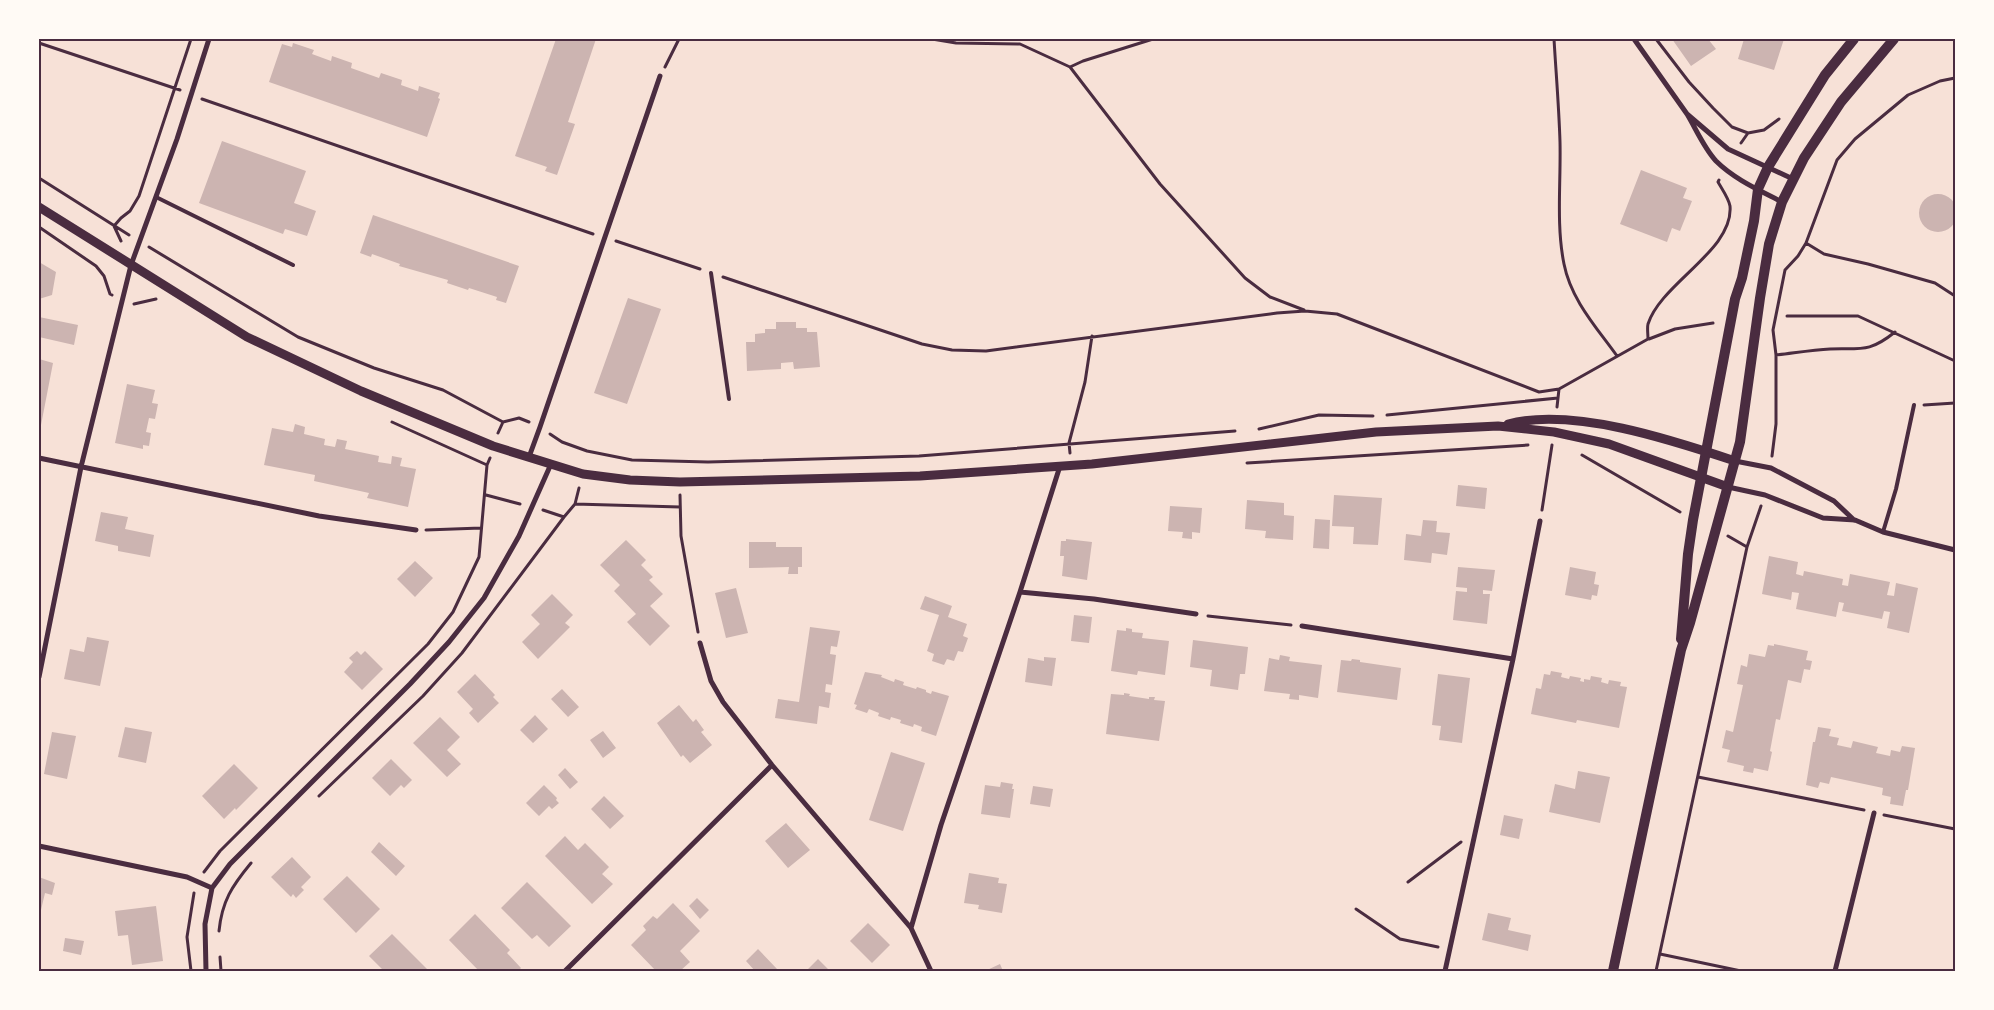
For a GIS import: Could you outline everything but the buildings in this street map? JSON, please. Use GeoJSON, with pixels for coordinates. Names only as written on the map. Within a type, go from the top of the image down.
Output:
{"type":"FeatureCollection","features":[{"type":"Feature","properties":{"kind":"main road"},"geometry":{"type":"LineString","coordinates":[[1681,650],[1693,520],[1736,299],[1754,221],[1758,189],[1768,167],[1825,75],[1854,39]]}},
{"type":"Feature","properties":{"kind":"main road"},"geometry":{"type":"LineString","coordinates":[[1615,971],[1681,650],[1728,487],[1741,433],[1769,244],[1782,202],[1804,158],[1841,102],[1894,39]]}},
{"type":"Feature","properties":{"kind":"street"},"geometry":{"type":"LineString","coordinates":[[39,677],[81,467],[131,265],[209,39]]}},
{"type":"Feature","properties":{"kind":"street"},"geometry":{"type":"LineString","coordinates":[[1634,39],[1687,114],[1714,159],[1733,175],[1782,202]]}},
{"type":"Feature","properties":{"kind":"street"},"geometry":{"type":"LineString","coordinates":[[529,457],[660,76]]}},
{"type":"Feature","properties":{"kind":"street"},"geometry":{"type":"LineString","coordinates":[[1687,114],[1728,149],[1793,179]]}},
{"type":"Feature","properties":{"kind":"street"},"geometry":{"type":"LineString","coordinates":[[39,207],[247,337],[361,391],[493,446],[592,475],[630,480],[680,482],[920,476],[1071,465],[1376,432],[1498,426],[1554,432],[1609,444],[1728,487],[1765,495],[1823,518],[1855,520]]}},
{"type":"Feature","properties":{"kind":"street"},"geometry":{"type":"LineString","coordinates":[[1498,426],[1513,422],[1556,418],[1580,420],[1707,451],[1735,461],[1770,468],[1834,501],[1855,520],[1883,532],[1955,550]]}},
{"type":"Feature","properties":{"kind":"street"},"geometry":{"type":"LineString","coordinates":[[39,458],[319,516],[416,530]]}},
{"type":"Feature","properties":{"kind":"street"},"geometry":{"type":"LineString","coordinates":[[206,971],[204,924],[212,888],[230,864],[410,684],[449,642],[484,598],[493,583],[519,536],[551,464]]}},
{"type":"Feature","properties":{"kind":"street"},"geometry":{"type":"LineString","coordinates":[[911,928],[941,825],[1020,592],[1060,466]]}},
{"type":"Feature","properties":{"kind":"street"},"geometry":{"type":"LineString","coordinates":[[1445,971],[1513,659],[1540,521]]}},
{"type":"Feature","properties":{"kind":"street"},"geometry":{"type":"LineString","coordinates":[[1020,592],[1094,599],[1196,614]]}},
{"type":"Feature","properties":{"kind":"street"},"geometry":{"type":"LineString","coordinates":[[1302,626],[1513,659]]}},
{"type":"Feature","properties":{"kind":"street"},"geometry":{"type":"LineString","coordinates":[[700,643],[711,681],[723,702],[772,765],[911,928],[931,971]]}},
{"type":"Feature","properties":{"kind":"street"},"geometry":{"type":"LineString","coordinates":[[565,971],[772,765]]}},
{"type":"Feature","properties":{"kind":"street"},"geometry":{"type":"LineString","coordinates":[[1835,971],[1874,813]]}},
{"type":"Feature","properties":{"kind":"street"},"geometry":{"type":"LineString","coordinates":[[39,846],[187,877],[212,888]]}},
{"type":"Feature","properties":{"kind":"lane"},"geometry":{"type":"LineString","coordinates":[[156,197],[293,265]]}},
{"type":"Feature","properties":{"kind":"lane"},"geometry":{"type":"LineString","coordinates":[[711,273],[729,399]]}},
{"type":"Feature","properties":{"kind":"lane"},"geometry":{"type":"LineString","coordinates":[[1883,532],[1896,489],[1914,406]]}},
{"type":"Feature","properties":{"kind":"path"},"geometry":{"type":"LineString","coordinates":[[114,226],[130,211],[139,196],[191,39]]}},
{"type":"Feature","properties":{"kind":"path"},"geometry":{"type":"LineString","coordinates":[[660,76],[679,39]]}},
{"type":"Feature","properties":{"kind":"path"},"geometry":{"type":"LineString","coordinates":[[932,39],[956,43],[1020,44],[1070,68],[1160,184],[1245,278],[1270,297],[1305,311]]}},
{"type":"Feature","properties":{"kind":"path"},"geometry":{"type":"LineString","coordinates":[[1070,68],[1083,61],[1153,39]]}},
{"type":"Feature","properties":{"kind":"path"},"geometry":{"type":"LineString","coordinates":[[1554,39],[1560,141],[1560,221],[1564,265],[1572,288],[1586,315],[1617,356]]}},
{"type":"Feature","properties":{"kind":"path"},"geometry":{"type":"LineString","coordinates":[[1656,39],[1689,82],[1732,127],[1748,133]]}},
{"type":"Feature","properties":{"kind":"path"},"geometry":{"type":"LineString","coordinates":[[39,43],[605,238],[922,344],[952,350],[986,351],[1092,336],[1305,311],[1336,314],[1539,392],[1559,389],[1648,339],[1675,329],[1713,323]]}},
{"type":"Feature","properties":{"kind":"path"},"geometry":{"type":"LineString","coordinates":[[1770,468],[1776,424],[1776,355],[1773,330],[1785,270],[1798,256],[1806,243],[1837,160],[1855,139],[1908,95],[1940,80],[1955,78]]}},
{"type":"Feature","properties":{"kind":"path"},"geometry":{"type":"LineString","coordinates":[[39,178],[140,242],[298,337],[374,368],[443,390],[503,422],[519,418],[540,427],[562,442],[587,451],[632,460],[708,462],[919,456],[1245,431]]}},
{"type":"Feature","properties":{"kind":"path"},"geometry":{"type":"LineString","coordinates":[[114,226],[131,265]]}},
{"type":"Feature","properties":{"kind":"path"},"geometry":{"type":"LineString","coordinates":[[39,227],[96,266],[104,276],[110,294],[122,301]]}},
{"type":"Feature","properties":{"kind":"path"},"geometry":{"type":"LineString","coordinates":[[1806,243],[1824,254],[1934,283],[1955,296]]}},
{"type":"Feature","properties":{"kind":"path"},"geometry":{"type":"LineString","coordinates":[[1648,339],[1648,324],[1659,304]]}},
{"type":"Feature","properties":{"kind":"path"},"geometry":{"type":"LineString","coordinates":[[1787,316],[1858,316],[1955,361]]}},
{"type":"Feature","properties":{"kind":"path"},"geometry":{"type":"LineString","coordinates":[[1776,355],[1829,349],[1860,350],[1874,346],[1895,332]]}},
{"type":"Feature","properties":{"kind":"path"},"geometry":{"type":"LineString","coordinates":[[1071,465],[1069,443],[1085,382],[1092,336]]}},
{"type":"Feature","properties":{"kind":"path"},"geometry":{"type":"LineString","coordinates":[[1556,418],[1559,389]]}},
{"type":"Feature","properties":{"kind":"path"},"geometry":{"type":"LineString","coordinates":[[1385,416],[1558,398]]}},
{"type":"Feature","properties":{"kind":"path"},"geometry":{"type":"LineString","coordinates":[[1914,406],[1955,403]]}},
{"type":"Feature","properties":{"kind":"path"},"geometry":{"type":"LineString","coordinates":[[1255,430],[1319,415],[1375,416]]}},
{"type":"Feature","properties":{"kind":"path"},"geometry":{"type":"LineString","coordinates":[[191,971],[187,936],[196,881],[220,851],[428,644],[453,612],[479,557],[486,496],[487,465],[503,422]]}},
{"type":"Feature","properties":{"kind":"path"},"geometry":{"type":"LineString","coordinates":[[1540,521],[1554,432]]}},
{"type":"Feature","properties":{"kind":"path"},"geometry":{"type":"LineString","coordinates":[[1543,444],[1553,444],[1561,447]]}},
{"type":"Feature","properties":{"kind":"path"},"geometry":{"type":"LineString","coordinates":[[1239,464],[1533,445]]}},
{"type":"Feature","properties":{"kind":"path"},"geometry":{"type":"LineString","coordinates":[[1578,453],[1693,520]]}},
{"type":"Feature","properties":{"kind":"path"},"geometry":{"type":"LineString","coordinates":[[680,482],[681,536],[694,618],[700,643]]}},
{"type":"Feature","properties":{"kind":"path"},"geometry":{"type":"LineString","coordinates":[[1656,971],[1747,547],[1765,495]]}},
{"type":"Feature","properties":{"kind":"path"},"geometry":{"type":"LineString","coordinates":[[575,504],[680,507]]}},
{"type":"Feature","properties":{"kind":"path"},"geometry":{"type":"LineString","coordinates":[[416,530],[481,528]]}},
{"type":"Feature","properties":{"kind":"path"},"geometry":{"type":"LineString","coordinates":[[1715,529],[1747,547]]}},
{"type":"Feature","properties":{"kind":"path"},"geometry":{"type":"LineString","coordinates":[[1196,614],[1302,626]]}},
{"type":"Feature","properties":{"kind":"path"},"geometry":{"type":"LineString","coordinates":[[1698,777],[1955,829]]}},
{"type":"Feature","properties":{"kind":"path"},"geometry":{"type":"LineString","coordinates":[[1408,882],[1475,831]]}},
{"type":"Feature","properties":{"kind":"path"},"geometry":{"type":"LineString","coordinates":[[1356,908],[1400,939],[1450,949]]}},
{"type":"Feature","properties":{"kind":"path"},"geometry":{"type":"LineString","coordinates":[[1660,954],[1741,971]]}}]}
